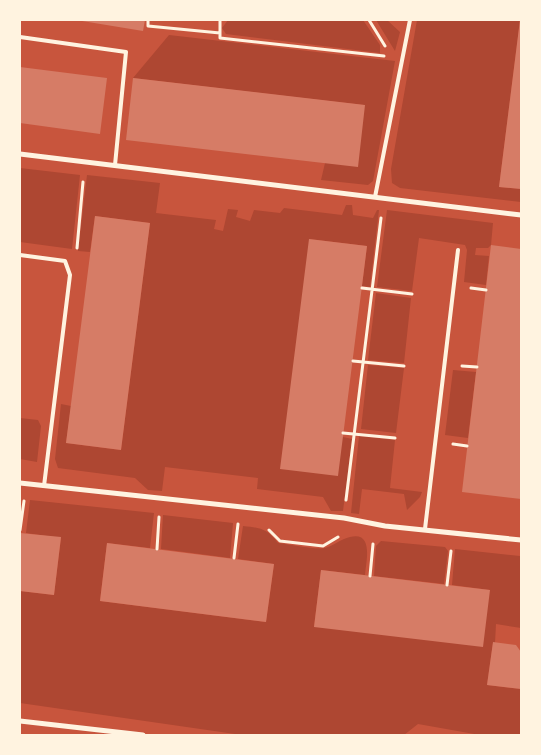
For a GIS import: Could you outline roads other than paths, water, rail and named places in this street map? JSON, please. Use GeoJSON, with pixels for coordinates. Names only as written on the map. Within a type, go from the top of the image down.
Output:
{"type":"FeatureCollection","features":[{"type":"Feature","properties":{"kind":"street"},"geometry":{"type":"LineString","coordinates":[[20,154],[521,216]]}},
{"type":"Feature","properties":{"kind":"street"},"geometry":{"type":"LineString","coordinates":[[20,483],[344,518],[385,526],[521,540]]}},
{"type":"Feature","properties":{"kind":"street"},"geometry":{"type":"LineString","coordinates":[[20,721],[143,735]]}},
{"type":"Feature","properties":{"kind":"lane"},"geometry":{"type":"LineString","coordinates":[[375,197],[410,20]]}},
{"type":"Feature","properties":{"kind":"lane"},"geometry":{"type":"LineString","coordinates":[[20,37],[126,52],[114,165]]}},
{"type":"Feature","properties":{"kind":"lane"},"geometry":{"type":"LineString","coordinates":[[425,529],[458,250]]}},
{"type":"Feature","properties":{"kind":"lane"},"geometry":{"type":"LineString","coordinates":[[20,255],[65,261],[70,275],[44,486]]}}]}
